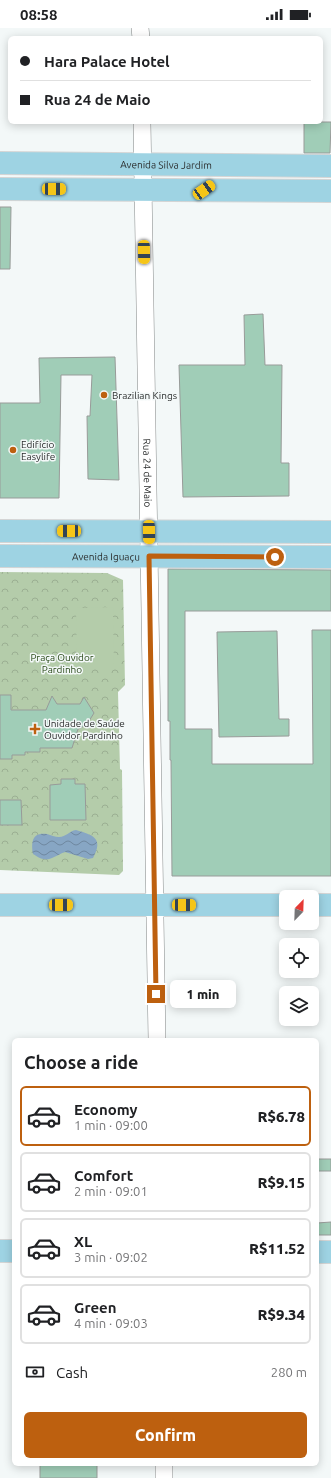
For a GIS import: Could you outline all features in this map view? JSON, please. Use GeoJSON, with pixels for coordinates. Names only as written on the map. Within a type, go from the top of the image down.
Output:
{"type":"FeatureCollection","features":[{"type":"Feature","properties":{"kind":"main road","name":"Avenida Silva Jardim"},"geometry":{"type":"LineString","coordinates":[[0,163],[331,166]]}},
{"type":"Feature","properties":{"kind":"main road"},"geometry":{"type":"LineString","coordinates":[[49,163],[80,189]]}},
{"type":"Feature","properties":{"kind":"main road"},"geometry":{"type":"LineString","coordinates":[[204,190],[241,165]]}},
{"type":"Feature","properties":{"kind":"main road"},"geometry":{"type":"LineString","coordinates":[[0,189],[331,191]]}},
{"type":"Feature","properties":{"kind":"main road"},"geometry":{"type":"LineString","coordinates":[[0,531],[331,532]]}},
{"type":"Feature","properties":{"kind":"main road"},"geometry":{"type":"LineString","coordinates":[[218,557],[250,532]]}},
{"type":"Feature","properties":{"kind":"main road","name":"Avenida Iguaçu"},"geometry":{"type":"LineString","coordinates":[[0,556],[331,557]]}},
{"type":"Feature","properties":{"kind":"main road"},"geometry":{"type":"LineString","coordinates":[[0,905],[279,905]]}},
{"type":"Feature","properties":{"kind":"main road"},"geometry":{"type":"LineString","coordinates":[[319,905],[331,905]]}},
{"type":"Feature","properties":{"kind":"main road"},"geometry":{"type":"LineString","coordinates":[[0,1251],[12,1251]]}},
{"type":"Feature","properties":{"kind":"main road"},"geometry":{"type":"LineString","coordinates":[[319,1252],[331,1252]]}},
{"type":"Feature","properties":{"kind":"street","name":"Rua 24 de Maio"},"geometry":{"type":"LineString","coordinates":[[142,124],[157,1038]]}},
{"type":"Feature","properties":{"kind":"street"},"geometry":{"type":"LineString","coordinates":[[164,1466],[164,1478]]}},
{"type":"Feature","properties":{"kind":"green space","name":"Praça Ouvidor Pardinho"},"geometry":{"type":"Polygon","coordinates":[[[0,572],[107,573],[123,580],[125,685],[118,692],[120,769],[122,770],[123,871],[119,875],[0,870],[0,572]]]}},
{"type":"Feature","properties":{"kind":"green space"},"geometry":{"type":"Polygon","coordinates":[[[113,607],[114,669],[77,669],[76,608],[113,607]]]}},
{"type":"Feature","properties":{"kind":"water"},"geometry":{"type":"Polygon","coordinates":[[[76,830],[95,838],[97,846],[93,858],[88,859],[65,852],[49,859],[42,859],[33,854],[32,846],[35,836],[47,834],[61,837],[76,830]]]}},
{"type":"Feature","properties":{"kind":"building"},"geometry":{"type":"Polygon","coordinates":[[[323,122],[331,122],[330,153],[304,153],[304,124],[323,124],[323,122]]]}},
{"type":"Feature","properties":{"kind":"building"},"geometry":{"type":"Polygon","coordinates":[[[0,207],[11,207],[10,269],[0,269],[0,207]]]}},
{"type":"Feature","properties":{"kind":"building"},"geometry":{"type":"Polygon","coordinates":[[[263,314],[265,365],[282,365],[281,463],[289,463],[289,496],[183,497],[179,365],[245,365],[244,315],[263,314]]]}},
{"type":"Feature","properties":{"kind":"building"},"geometry":{"type":"Polygon","coordinates":[[[115,357],[119,480],[88,479],[87,416],[90,416],[92,375],[61,375],[59,498],[0,498],[0,403],[40,403],[39,358],[115,357]]]}},
{"type":"Feature","properties":{"kind":"building"},"geometry":{"type":"Polygon","coordinates":[[[168,569],[331,570],[331,611],[185,611],[185,729],[212,729],[212,764],[313,764],[312,630],[331,630],[331,876],[172,876],[170,721],[168,721],[168,569]]]}},
{"type":"Feature","properties":{"kind":"building"},"geometry":{"type":"Polygon","coordinates":[[[277,631],[279,719],[289,719],[289,736],[219,737],[217,632],[277,631]]]}},
{"type":"Feature","properties":{"kind":"building","name":"Unidade de Saúde Ouvidor Pardinho"},"geometry":{"type":"Polygon","coordinates":[[[0,695],[11,695],[11,710],[46,710],[52,696],[57,704],[80,704],[84,697],[94,713],[89,721],[89,724],[78,729],[72,748],[40,748],[40,752],[25,752],[25,755],[12,755],[12,759],[0,759],[0,695]]]}},
{"type":"Feature","properties":{"kind":"building"},"geometry":{"type":"Polygon","coordinates":[[[61,779],[75,779],[75,784],[85,784],[86,820],[50,820],[50,785],[61,784],[61,779]]]}},
{"type":"Feature","properties":{"kind":"building"},"geometry":{"type":"Polygon","coordinates":[[[0,800],[21,800],[22,825],[0,825],[0,800]]]}},
{"type":"Feature","properties":{"kind":"building"},"geometry":{"type":"Polygon","coordinates":[[[319,1159],[331,1159],[331,1171],[319,1171],[319,1159]]]}},
{"type":"Feature","properties":{"kind":"building"},"geometry":{"type":"Polygon","coordinates":[[[331,1222],[331,1235],[319,1235],[319,1223],[331,1222]]]}},
{"type":"Feature","properties":{"kind":"building"},"geometry":{"type":"Polygon","coordinates":[[[40,1466],[97,1466],[97,1478],[40,1478],[40,1466]]]}},
{"type":"Feature","properties":{"kind":"place","name":"Brazilian Kings"},"geometry":{"type":"Point","coordinates":[104,395]}},
{"type":"Feature","properties":{"kind":"place","name":"Edifício Easylife"},"geometry":{"type":"Point","coordinates":[13,450]}},
{"type":"Feature","properties":{"kind":"place","name":"Unidade de Saúde Ouvidor Pardinho"},"geometry":{"type":"Point","coordinates":[35,729]}},
{"type":"Feature","properties":{"kind":"route"},"geometry":{"type":"LineString","coordinates":[[156,994],[149,556],[275,557]]}}]}
